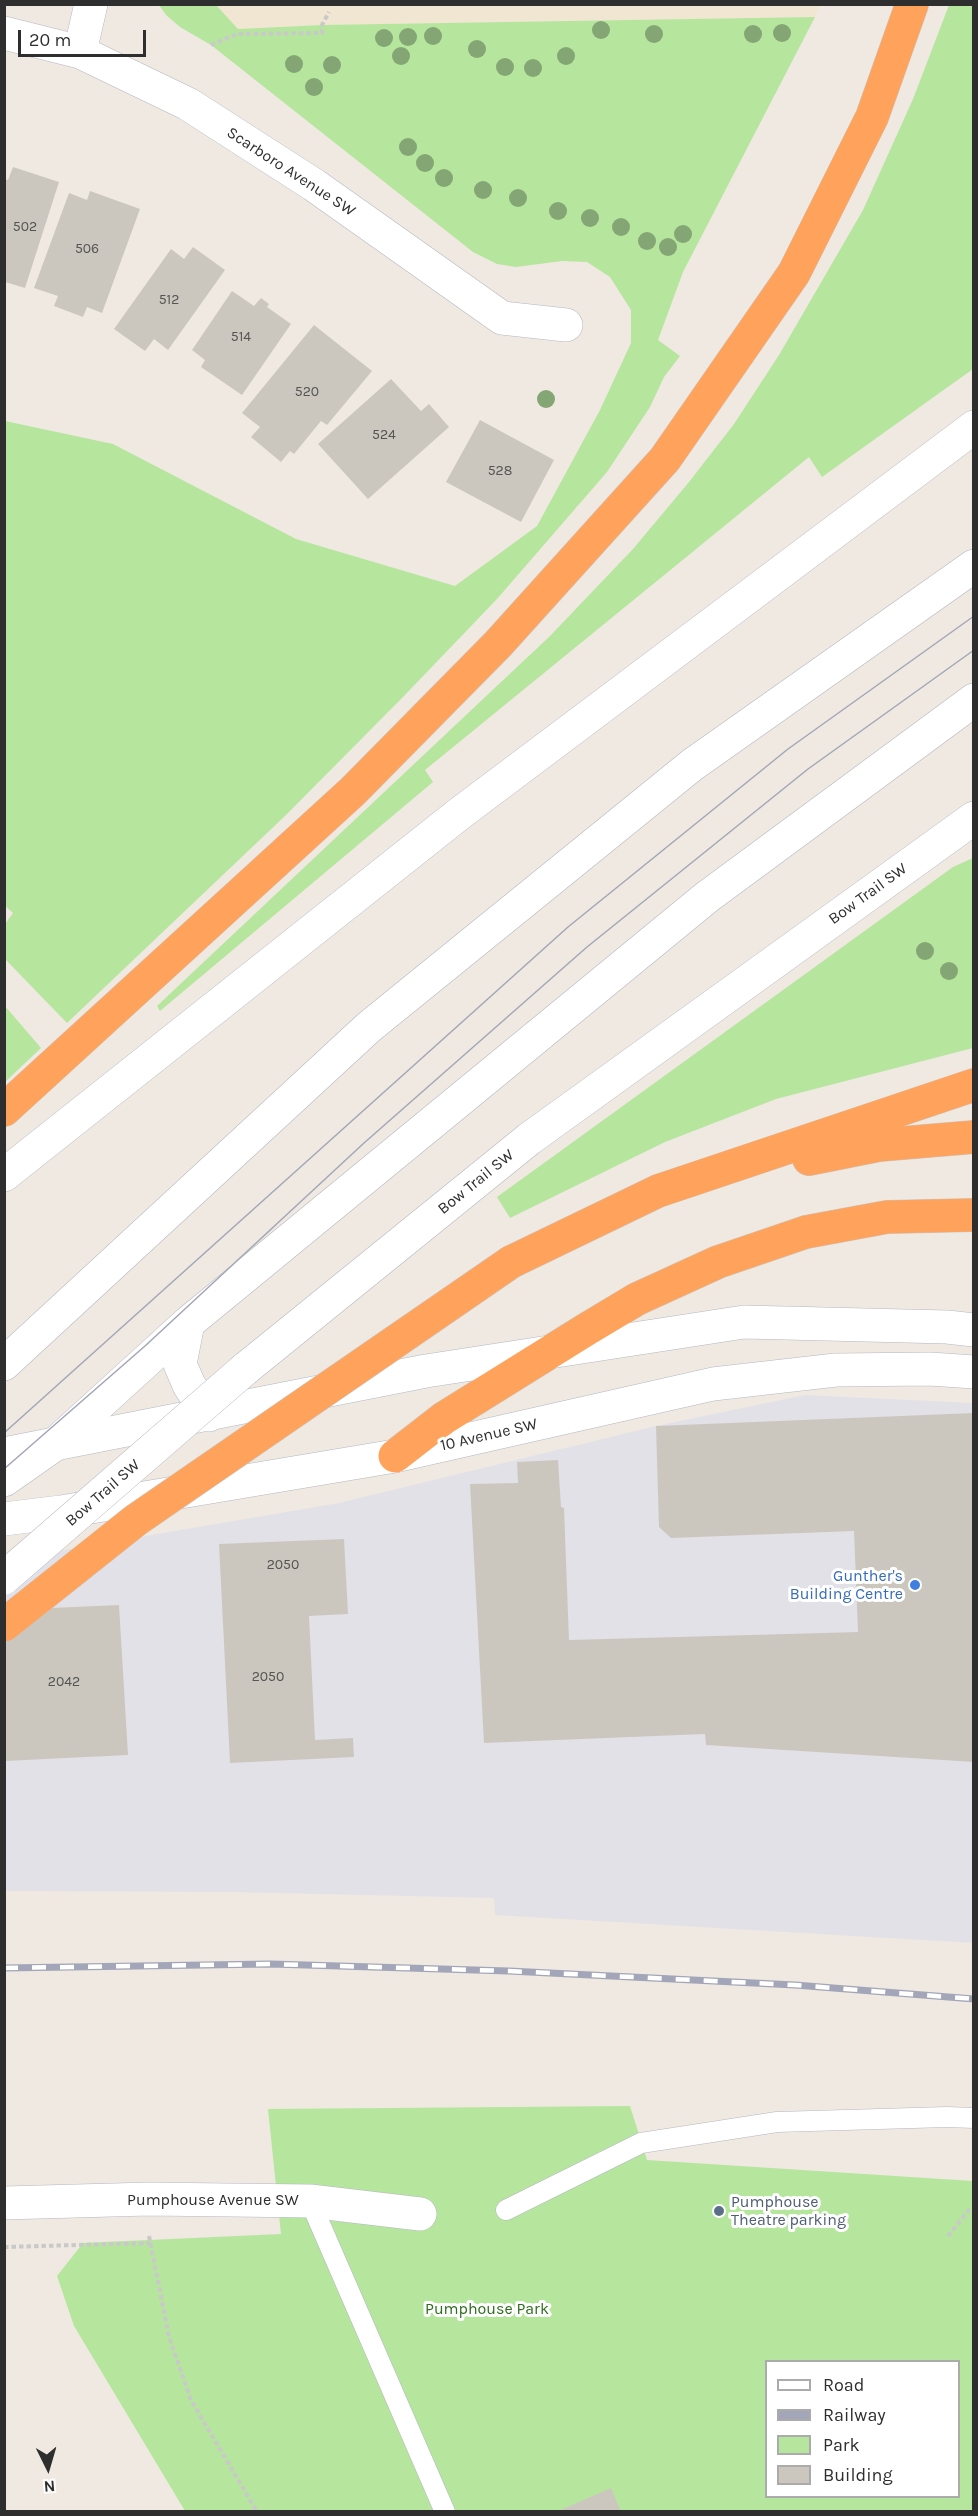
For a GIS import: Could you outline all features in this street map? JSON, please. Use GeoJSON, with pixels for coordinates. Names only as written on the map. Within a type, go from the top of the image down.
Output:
{"type":"FeatureCollection","features":[{"type":"Feature","properties":{"kind":"highway"},"geometry":{"type":"LineString","coordinates":[[4,1110],[353,791],[498,644],[665,459],[794,273],[872,117],[912,4]]}},
{"type":"Feature","properties":{"kind":"highway"},"geometry":{"type":"LineString","coordinates":[[4,1625],[136,1520],[511,1262],[658,1191],[974,1085]]}},
{"type":"Feature","properties":{"kind":"highway"},"geometry":{"type":"LineString","coordinates":[[658,1191],[879,1145],[974,1137]]}},
{"type":"Feature","properties":{"kind":"highway"},"geometry":{"type":"LineString","coordinates":[[395,1456],[444,1418],[555,1349],[647,1294],[717,1262],[806,1232],[887,1217],[974,1215]]}},
{"type":"Feature","properties":{"kind":"main road"},"geometry":{"type":"LineString","coordinates":[[80,52],[90,4]]}},
{"type":"Feature","properties":{"kind":"main road","name":"Scarboro Avenue SW"},"geometry":{"type":"LineString","coordinates":[[4,33],[80,52],[189,104],[314,185],[502,318],[566,325]]}},
{"type":"Feature","properties":{"kind":"main road"},"geometry":{"type":"LineString","coordinates":[[4,1175],[459,814],[974,427]]}},
{"type":"Feature","properties":{"kind":"main road"},"geometry":{"type":"LineString","coordinates":[[4,1364],[369,1027],[692,765],[974,566]]}},
{"type":"Feature","properties":{"kind":"main road"},"geometry":{"type":"LineString","coordinates":[[4,1480],[54,1445],[188,1323],[707,897],[974,700]]}},
{"type":"Feature","properties":{"kind":"main road","name":"Bow Trail SW"},"geometry":{"type":"LineString","coordinates":[[4,1578],[245,1369],[529,1139],[974,818]]}},
{"type":"Feature","properties":{"kind":"main road"},"geometry":{"type":"LineString","coordinates":[[4,1454],[426,1371],[555,1349],[744,1322],[946,1327],[974,1330]]}},
{"type":"Feature","properties":{"kind":"main road"},"geometry":{"type":"LineString","coordinates":[[188,1323],[180,1364],[189,1385],[209,1415]]}},
{"type":"Feature","properties":{"kind":"main road","name":"10 Avenue SW"},"geometry":{"type":"LineString","coordinates":[[4,1519],[61,1512],[395,1456],[713,1384],[836,1370],[930,1369],[974,1372]]}},
{"type":"Feature","properties":{"kind":"main road","name":"Pumphouse Avenue SW"},"geometry":{"type":"LineString","coordinates":[[4,2203],[149,2199],[310,2201],[420,2214]]}},
{"type":"Feature","properties":{"kind":"lane"},"geometry":{"type":"LineString","coordinates":[[506,2210],[641,2143],[777,2122],[947,2116],[974,2118]]}},
{"type":"Feature","properties":{"kind":"lane"},"geometry":{"type":"LineString","coordinates":[[310,2201],[445,2511]]}},
{"type":"Feature","properties":{"kind":"path"},"geometry":{"type":"LineString","coordinates":[[211,45],[237,34],[322,33],[322,25],[329,12]]}},
{"type":"Feature","properties":{"kind":"path"},"geometry":{"type":"LineString","coordinates":[[149,2199],[150,2243],[169,2337],[191,2400],[258,2511]]}},
{"type":"Feature","properties":{"kind":"path"},"geometry":{"type":"LineString","coordinates":[[948,2236],[969,2210],[974,2210]]}},
{"type":"Feature","properties":{"kind":"path"},"geometry":{"type":"LineString","coordinates":[[4,2247],[150,2243]]}},
{"type":"Feature","properties":{"kind":"shaded area"},"geometry":{"type":"Polygon","coordinates":[[[216,5],[820,5],[815,17],[322,25],[238,29],[216,5]]]}},
{"type":"Feature","properties":{"kind":"shaded area"},"geometry":{"type":"Polygon","coordinates":[[[805,1395],[973,1403],[973,1943],[495,1915],[494,1898],[233,1892],[5,1891],[5,1560],[339,1503],[656,1426],[805,1395]]]}},
{"type":"Feature","properties":{"kind":"green space"},"geometry":{"type":"Polygon","coordinates":[[[159,5],[216,5],[238,29],[322,25],[815,17],[683,272],[658,340],[680,356],[664,377],[650,407],[607,472],[497,599],[401,699],[286,815],[67,1023],[5,959],[5,924],[13,913],[4,905],[5,421],[113,444],[296,539],[455,586],[537,526],[600,410],[631,343],[631,310],[610,277],[587,262],[562,261],[516,267],[497,264],[473,252],[211,45],[180,27],[166,15],[159,5]]]}},
{"type":"Feature","properties":{"kind":"green space"},"geometry":{"type":"Polygon","coordinates":[[[949,5],[973,5],[973,369],[822,477],[809,457],[425,770],[433,782],[160,1011],[157,1006],[550,636],[633,549],[689,482],[734,424],[779,355],[863,210],[913,99],[949,5]]]}},
{"type":"Feature","properties":{"kind":"green space"},"geometry":{"type":"Polygon","coordinates":[[[973,858],[973,1048],[776,1099],[665,1142],[510,1218],[497,1197],[953,867],[973,858]]]}},
{"type":"Feature","properties":{"kind":"green space"},"geometry":{"type":"Polygon","coordinates":[[[5,1006],[41,1048],[4,1082],[5,1006]]]}},
{"type":"Feature","properties":{"kind":"green space","name":"Pumphouse Park"},"geometry":{"type":"Polygon","coordinates":[[[630,2106],[647,2160],[973,2181],[973,2511],[185,2511],[74,2326],[57,2276],[83,2243],[281,2234],[268,2109],[630,2106]]]}},
{"type":"Feature","properties":{"kind":"building"},"geometry":{"type":"Polygon","coordinates":[[[13,167],[59,182],[25,288],[5,282],[4,179],[8,180],[13,167]]]}},
{"type":"Feature","properties":{"kind":"building"},"geometry":{"type":"Polygon","coordinates":[[[90,191],[140,209],[102,313],[87,307],[83,317],[54,306],[58,296],[34,288],[69,193],[87,200],[90,191]]]}},
{"type":"Feature","properties":{"kind":"building"},"geometry":{"type":"Polygon","coordinates":[[[193,247],[225,270],[168,350],[154,339],[145,351],[114,329],[171,249],[184,259],[193,247]]]}},
{"type":"Feature","properties":{"kind":"building"},"geometry":{"type":"Polygon","coordinates":[[[232,291],[254,306],[261,298],[269,304],[267,307],[291,324],[242,395],[201,367],[205,360],[192,350],[232,291]]]}},
{"type":"Feature","properties":{"kind":"building"},"geometry":{"type":"Polygon","coordinates":[[[314,325],[372,371],[327,425],[321,421],[294,454],[290,451],[281,462],[251,437],[260,427],[242,413],[314,325]]]}},
{"type":"Feature","properties":{"kind":"building"},"geometry":{"type":"Polygon","coordinates":[[[391,379],[421,411],[429,404],[449,427],[368,499],[318,444],[391,379]]]}},
{"type":"Feature","properties":{"kind":"building"},"geometry":{"type":"Polygon","coordinates":[[[480,420],[554,460],[521,522],[446,482],[480,420]]]}},
{"type":"Feature","properties":{"kind":"building","name":"Gunther's Building Centre"},"geometry":{"type":"Polygon","coordinates":[[[974,1413],[974,1762],[706,1745],[705,1734],[484,1743],[470,1484],[518,1483],[517,1462],[558,1460],[561,1507],[564,1508],[569,1640],[858,1632],[854,1531],[671,1538],[659,1527],[656,1426],[974,1413]]]}},
{"type":"Feature","properties":{"kind":"building"},"geometry":{"type":"Polygon","coordinates":[[[344,1539],[348,1614],[309,1616],[315,1740],[353,1738],[354,1757],[230,1763],[219,1544],[344,1539]]]}},
{"type":"Feature","properties":{"kind":"building"},"geometry":{"type":"Polygon","coordinates":[[[119,1605],[128,1755],[5,1761],[5,1610],[119,1605]]]}},
{"type":"Feature","properties":{"kind":"building"},"geometry":{"type":"Polygon","coordinates":[[[611,2488],[621,2512],[558,2512],[563,2509],[611,2488]]]}},
{"type":"Feature","properties":{"kind":"tram line"},"geometry":{"type":"LineString","coordinates":[[4,1433],[568,927],[788,749],[974,616]]}},
{"type":"Feature","properties":{"kind":"tram line"},"geometry":{"type":"LineString","coordinates":[[4,1469],[145,1346],[364,1143],[587,947],[808,769],[974,650]]}},
{"type":"Feature","properties":{"kind":"railway"},"geometry":{"type":"LineString","coordinates":[[4,1968],[271,1964],[509,1971],[795,1985],[974,1999]]}},
{"type":"Feature","properties":{"kind":"place","name":"Gunther's Building Centre"},"geometry":{"type":"Point","coordinates":[915,1585]}},
{"type":"Feature","properties":{"kind":"place","name":"Pumphouse Theatre parking"},"geometry":{"type":"Point","coordinates":[719,2211]}}]}
